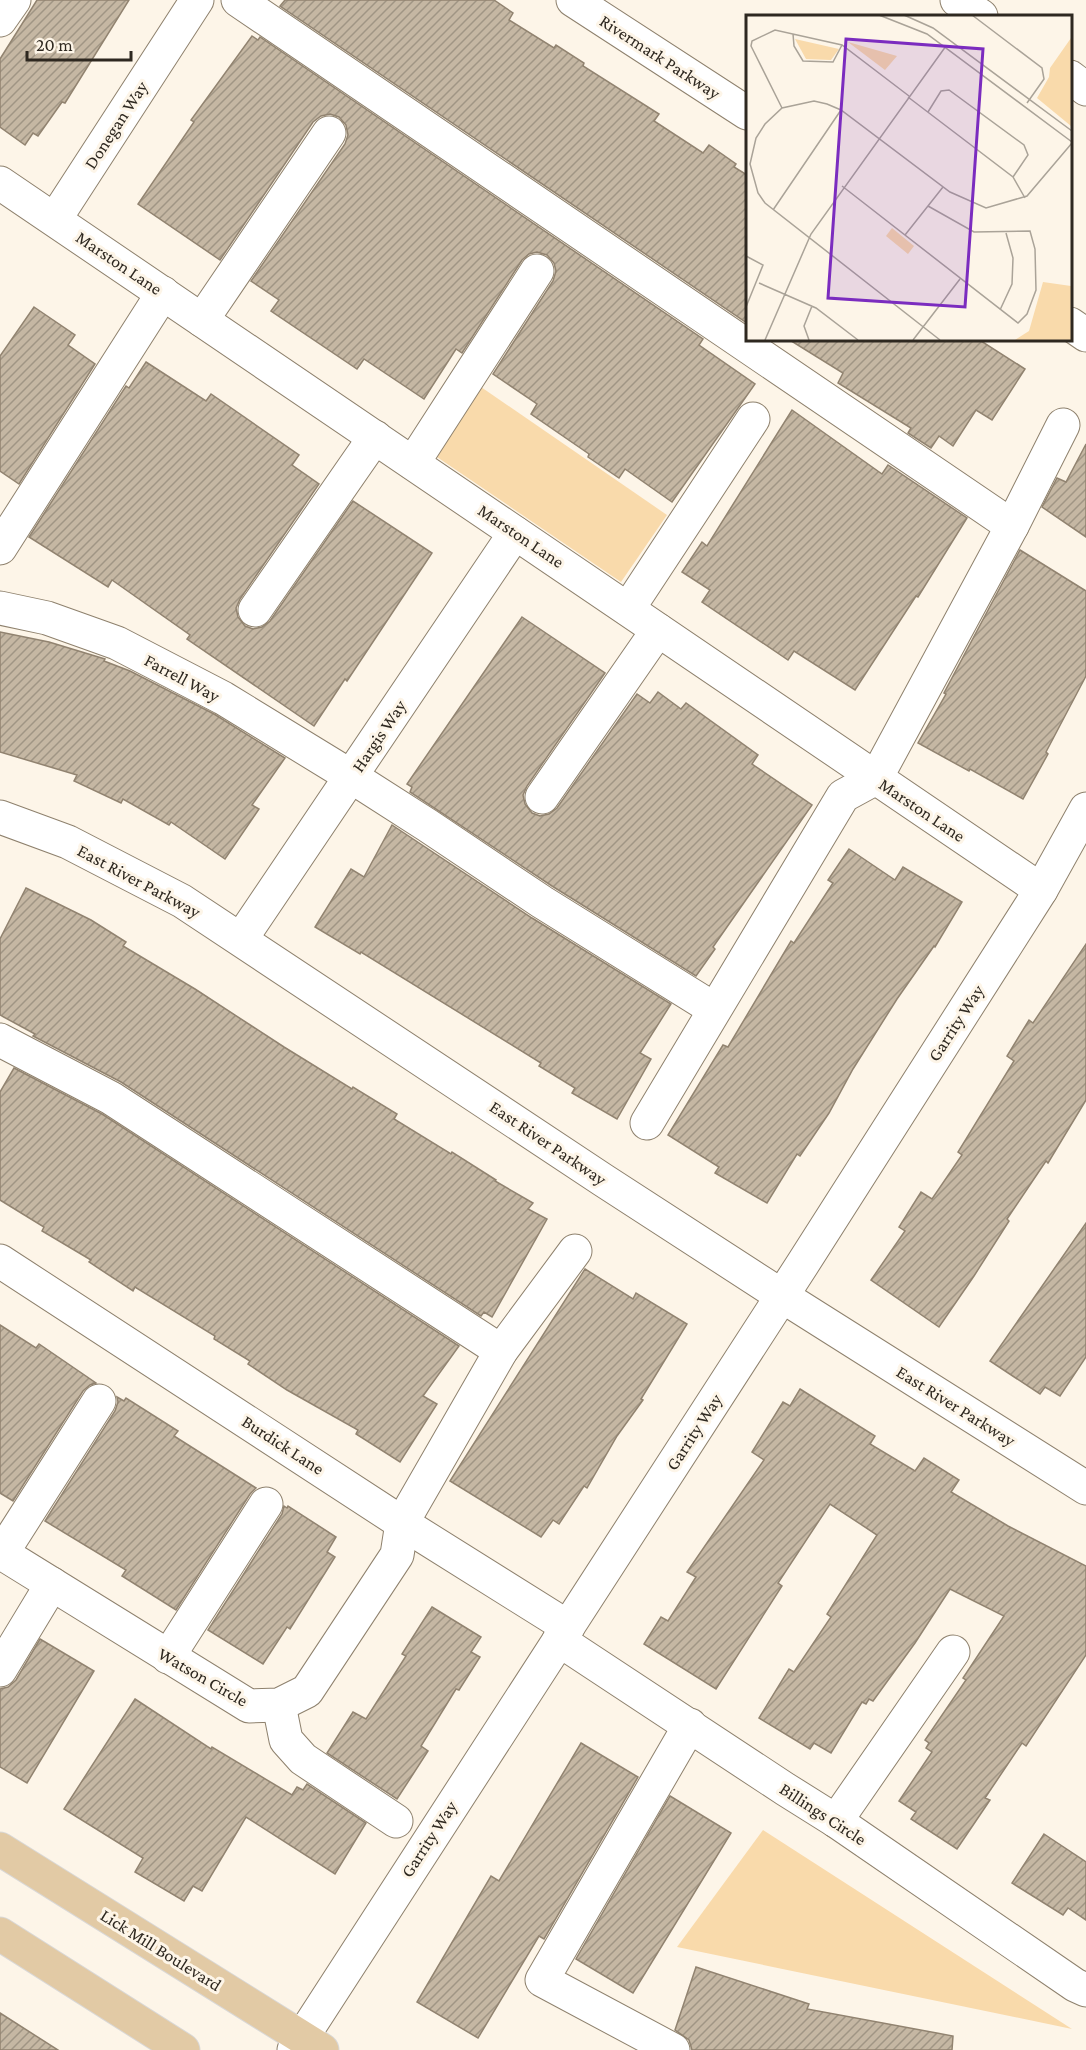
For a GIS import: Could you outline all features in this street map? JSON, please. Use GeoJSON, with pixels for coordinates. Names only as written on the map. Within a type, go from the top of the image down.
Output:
{"type":"FeatureCollection","features":[{"type":"Feature","properties":{"kind":"main road","name":"Lick Mill Boulevard"},"geometry":{"type":"LineString","coordinates":[[0,1849],[306,2046]]}},
{"type":"Feature","properties":{"kind":"main road"},"geometry":{"type":"LineString","coordinates":[[0,1934],[183,2050]]}},
{"type":"Feature","properties":{"kind":"street"},"geometry":{"type":"LineString","coordinates":[[0,20],[14,0]]}},
{"type":"Feature","properties":{"kind":"street","name":"Donegan Way"},"geometry":{"type":"LineString","coordinates":[[55,219],[197,0]]}},
{"type":"Feature","properties":{"kind":"street"},"geometry":{"type":"LineString","coordinates":[[238,0],[1012,526]]}},
{"type":"Feature","properties":{"kind":"street","name":"Rivermark Parkway"},"geometry":{"type":"LineString","coordinates":[[573,0],[746,112]]}},
{"type":"Feature","properties":{"kind":"street"},"geometry":{"type":"LineString","coordinates":[[957,0],[980,15]]}},
{"type":"Feature","properties":{"kind":"street"},"geometry":{"type":"LineString","coordinates":[[1071,78],[1086,89]]}},
{"type":"Feature","properties":{"kind":"street"},"geometry":{"type":"LineString","coordinates":[[202,320],[329,133]]}},
{"type":"Feature","properties":{"kind":"street","name":"Marston Lane"},"geometry":{"type":"LineString","coordinates":[[0,183],[1041,890]]}},
{"type":"Feature","properties":{"kind":"street"},"geometry":{"type":"LineString","coordinates":[[413,463],[537,271]]}},
{"type":"Feature","properties":{"kind":"street"},"geometry":{"type":"LineString","coordinates":[[0,548],[163,293]]}},
{"type":"Feature","properties":{"kind":"street"},"geometry":{"type":"LineString","coordinates":[[1071,325],[1086,335]]}},
{"type":"Feature","properties":{"kind":"street"},"geometry":{"type":"LineString","coordinates":[[628,609],[753,419]]}},
{"type":"Feature","properties":{"kind":"street"},"geometry":{"type":"LineString","coordinates":[[647,1123],[843,796],[876,778],[1012,526],[1062,425]]}},
{"type":"Feature","properties":{"kind":"street"},"geometry":{"type":"LineString","coordinates":[[255,610],[375,437]]}},
{"type":"Feature","properties":{"kind":"street","name":"Hargis Way"},"geometry":{"type":"LineString","coordinates":[[241,939],[516,533]]}},
{"type":"Feature","properties":{"kind":"street","name":"Farrell Way"},"geometry":{"type":"LineString","coordinates":[[0,608],[46,618],[117,643],[223,698],[352,777],[542,902],[714,1009]]}},
{"type":"Feature","properties":{"kind":"street"},"geometry":{"type":"LineString","coordinates":[[542,797],[658,630]]}},
{"type":"Feature","properties":{"kind":"street","name":"Garrity Way"},"geometry":{"type":"LineString","coordinates":[[306,2046],[563,1633],[782,1296],[1041,890],[1086,809]]}},
{"type":"Feature","properties":{"kind":"street","name":"East River Parkway"},"geometry":{"type":"LineString","coordinates":[[0,818],[68,843],[182,901],[603,1180],[1086,1488]]}},
{"type":"Feature","properties":{"kind":"street"},"geometry":{"type":"LineString","coordinates":[[0,1041],[111,1098],[501,1351]]}},
{"type":"Feature","properties":{"kind":"street"},"geometry":{"type":"LineString","coordinates":[[402,1523],[501,1351],[575,1251]]}},
{"type":"Feature","properties":{"kind":"street","name":"Burdick Lane"},"geometry":{"type":"LineString","coordinates":[[0,1261],[402,1523],[563,1633]]}},
{"type":"Feature","properties":{"kind":"street"},"geometry":{"type":"LineString","coordinates":[[1,1552],[99,1401]]}},
{"type":"Feature","properties":{"kind":"street"},"geometry":{"type":"LineString","coordinates":[[168,1657],[266,1504]]}},
{"type":"Feature","properties":{"kind":"street","name":"Watson Circle"},"geometry":{"type":"LineString","coordinates":[[1,1552],[249,1706],[279,1705],[307,1691],[397,1555],[402,1523]]}},
{"type":"Feature","properties":{"kind":"street"},"geometry":{"type":"LineString","coordinates":[[0,1670],[52,1584]]}},
{"type":"Feature","properties":{"kind":"street","name":"Billings Circle"},"geometry":{"type":"LineString","coordinates":[[563,1633],[690,1725],[1086,1990]]}},
{"type":"Feature","properties":{"kind":"street"},"geometry":{"type":"LineString","coordinates":[[836,1821],[953,1652]]}},
{"type":"Feature","properties":{"kind":"street"},"geometry":{"type":"LineString","coordinates":[[279,1705],[286,1740],[303,1759],[396,1821]]}},
{"type":"Feature","properties":{"kind":"street"},"geometry":{"type":"LineString","coordinates":[[673,2050],[542,1980],[690,1725]]}},
{"type":"Feature","properties":{"kind":"shaded area"},"geometry":{"type":"Polygon","coordinates":[[[481,387],[667,515],[621,582],[434,455],[481,387]]]}},
{"type":"Feature","properties":{"kind":"shaded area"},"geometry":{"type":"Polygon","coordinates":[[[763,1830],[1072,2029],[677,1947],[763,1830]]]}},
{"type":"Feature","properties":{"kind":"building"},"geometry":{"type":"Polygon","coordinates":[[[37,0],[129,0],[65,103],[62,102],[38,136],[33,133],[25,145],[0,127],[0,59],[37,0]]]}},
{"type":"Feature","properties":{"kind":"building"},"geometry":{"type":"Polygon","coordinates":[[[285,0],[494,0],[513,13],[509,20],[554,48],[556,45],[584,63],[583,66],[659,114],[654,121],[703,153],[709,145],[736,164],[734,167],[746,174],[746,322],[280,6],[285,0]]]}},
{"type":"Feature","properties":{"kind":"building"},"geometry":{"type":"Polygon","coordinates":[[[252,36],[258,40],[260,37],[703,339],[699,345],[755,384],[672,502],[625,469],[619,478],[588,457],[589,454],[531,414],[537,404],[493,374],[553,281],[556,271],[554,263],[547,255],[537,252],[529,254],[522,260],[462,353],[456,349],[424,399],[364,359],[357,369],[271,311],[279,300],[251,281],[345,144],[348,135],[346,125],[339,117],[330,114],[321,116],[313,122],[220,260],[138,204],[194,122],[191,120],[252,36]]]}},
{"type":"Feature","properties":{"kind":"building"},"geometry":{"type":"Polygon","coordinates":[[[34,307],[75,335],[68,345],[95,364],[19,484],[0,471],[0,356],[34,307]]]}},
{"type":"Feature","properties":{"kind":"building"},"geometry":{"type":"Polygon","coordinates":[[[790,340],[980,340],[1025,369],[992,420],[976,410],[953,446],[939,436],[931,448],[908,433],[911,428],[838,383],[843,373],[790,340]]]}},
{"type":"Feature","properties":{"kind":"building"},"geometry":{"type":"Polygon","coordinates":[[[146,362],[206,401],[211,394],[299,455],[292,465],[319,484],[240,599],[236,608],[238,617],[245,626],[253,629],[262,627],[270,621],[353,501],[432,553],[347,681],[345,679],[314,726],[187,639],[190,635],[112,580],[108,587],[29,537],[126,386],[129,388],[146,362]]]}},
{"type":"Feature","properties":{"kind":"building"},"geometry":{"type":"Polygon","coordinates":[[[792,410],[882,474],[888,465],[967,518],[918,597],[916,596],[855,690],[794,651],[788,660],[702,602],[710,590],[682,572],[702,542],[707,546],[792,410]]]}},
{"type":"Feature","properties":{"kind":"building"},"geometry":{"type":"Polygon","coordinates":[[[1086,444],[1086,537],[1042,507],[1057,478],[1066,482],[1086,444]]]}},
{"type":"Feature","properties":{"kind":"building"},"geometry":{"type":"Polygon","coordinates":[[[1020,550],[1086,591],[1086,676],[1023,799],[918,743],[946,694],[944,693],[1020,550]]]}},
{"type":"Feature","properties":{"kind":"building"},"geometry":{"type":"Polygon","coordinates":[[[522,617],[605,673],[527,786],[523,795],[525,804],[532,813],[540,816],[549,814],[557,808],[637,694],[650,703],[658,692],[681,709],[686,703],[758,755],[752,764],[812,805],[713,947],[715,949],[696,976],[552,886],[410,792],[412,787],[407,784],[522,617]]]}},
{"type":"Feature","properties":{"kind":"building"},"geometry":{"type":"Polygon","coordinates":[[[0,632],[49,642],[105,659],[104,661],[130,671],[214,714],[285,758],[252,805],[259,809],[225,859],[171,822],[169,825],[123,799],[121,803],[74,781],[77,775],[0,752],[0,632]]]}},
{"type":"Feature","properties":{"kind":"building"},"geometry":{"type":"Polygon","coordinates":[[[392,825],[532,918],[671,1004],[640,1053],[651,1059],[617,1119],[572,1093],[575,1088],[539,1066],[541,1063],[361,952],[360,954],[315,927],[351,869],[364,877],[392,825]]]}},
{"type":"Feature","properties":{"kind":"building"},"geometry":{"type":"Polygon","coordinates":[[[849,849],[895,880],[903,867],[962,902],[935,947],[897,999],[853,1069],[829,1113],[800,1156],[797,1154],[767,1203],[715,1173],[719,1167],[668,1135],[723,1045],[728,1047],[791,941],[794,943],[833,883],[828,880],[849,849]]]}},
{"type":"Feature","properties":{"kind":"building"},"geometry":{"type":"Polygon","coordinates":[[[26,888],[91,920],[126,942],[123,946],[352,1089],[353,1087],[397,1114],[394,1119],[533,1203],[528,1209],[547,1219],[492,1317],[484,1312],[481,1316],[121,1082],[33,1036],[35,1034],[0,1015],[0,939],[26,888]]]}},
{"type":"Feature","properties":{"kind":"building"},"geometry":{"type":"Polygon","coordinates":[[[1086,944],[1086,1100],[1048,1163],[1046,1161],[1007,1219],[1009,1221],[939,1327],[871,1280],[905,1231],[899,1227],[921,1192],[932,1199],[962,1155],[958,1152],[1014,1061],[1007,1056],[1029,1020],[1033,1023],[1086,944]]]}},
{"type":"Feature","properties":{"kind":"building"},"geometry":{"type":"Polygon","coordinates":[[[14,1068],[102,1114],[459,1346],[423,1396],[437,1404],[400,1462],[356,1434],[358,1430],[287,1390],[248,1364],[250,1361],[214,1339],[215,1336],[135,1287],[133,1291],[89,1262],[91,1260],[42,1231],[44,1227],[0,1200],[0,1092],[14,1068]]]}},
{"type":"Feature","properties":{"kind":"building"},"geometry":{"type":"Polygon","coordinates":[[[1086,1223],[1086,1357],[1060,1396],[1045,1387],[1040,1394],[990,1361],[1086,1223]]]}},
{"type":"Feature","properties":{"kind":"building"},"geometry":{"type":"Polygon","coordinates":[[[585,1269],[633,1299],[636,1293],[687,1324],[641,1399],[643,1400],[617,1436],[587,1488],[584,1486],[559,1524],[553,1520],[541,1537],[450,1481],[585,1269]]]}},
{"type":"Feature","properties":{"kind":"building"},"geometry":{"type":"Polygon","coordinates":[[[0,1325],[36,1348],[39,1344],[96,1383],[83,1391],[13,1501],[0,1493],[0,1325]]]}},
{"type":"Feature","properties":{"kind":"building"},"geometry":{"type":"Polygon","coordinates":[[[800,1389],[875,1436],[870,1444],[915,1471],[924,1458],[959,1480],[951,1492],[1008,1526],[1086,1566],[1086,1655],[1026,1746],[1022,1743],[985,1798],[990,1800],[957,1849],[911,1819],[916,1812],[899,1801],[932,1752],[926,1748],[929,1743],[925,1740],[966,1680],[963,1678],[1004,1616],[950,1589],[873,1701],[869,1699],[866,1704],[862,1702],[831,1753],[814,1743],[810,1749],[759,1718],[789,1669],[794,1672],[831,1617],[827,1614],[877,1535],[830,1504],[778,1583],[782,1586],[716,1689],[644,1644],[661,1617],[668,1621],[696,1577],[687,1572],[764,1460],[752,1452],[783,1402],[790,1406],[800,1389]]]}},
{"type":"Feature","properties":{"kind":"building"},"geometry":{"type":"Polygon","coordinates":[[[117,1397],[124,1401],[126,1398],[178,1431],[174,1436],[256,1488],[176,1610],[122,1576],[126,1570],[45,1521],[115,1411],[117,1397]]]}},
{"type":"Feature","properties":{"kind":"building"},"geometry":{"type":"Polygon","coordinates":[[[284,1506],[287,1508],[288,1506],[336,1537],[327,1552],[335,1557],[290,1629],[287,1627],[263,1664],[208,1630],[282,1514],[284,1506]]]}},
{"type":"Feature","properties":{"kind":"building"},"geometry":{"type":"Polygon","coordinates":[[[432,1607],[481,1637],[471,1652],[480,1657],[459,1690],[456,1689],[421,1746],[428,1751],[397,1799],[327,1753],[353,1712],[366,1719],[406,1656],[402,1654],[432,1607]]]}},
{"type":"Feature","properties":{"kind":"building"},"geometry":{"type":"Polygon","coordinates":[[[40,1639],[94,1671],[27,1783],[0,1767],[0,1689],[8,1687],[16,1680],[40,1639]]]}},
{"type":"Feature","properties":{"kind":"building"},"geometry":{"type":"Polygon","coordinates":[[[135,1699],[211,1749],[212,1747],[292,1795],[297,1787],[303,1790],[307,1784],[366,1823],[335,1874],[246,1817],[202,1891],[193,1886],[184,1901],[135,1872],[143,1858],[64,1809],[135,1699]]]}},
{"type":"Feature","properties":{"kind":"building"},"geometry":{"type":"Polygon","coordinates":[[[581,1743],[638,1777],[544,1939],[539,1936],[478,2038],[417,2002],[491,1876],[499,1881],[581,1743]]]}},
{"type":"Feature","properties":{"kind":"building"},"geometry":{"type":"Polygon","coordinates":[[[670,1796],[731,1833],[633,1993],[576,1959],[670,1796]]]}},
{"type":"Feature","properties":{"kind":"building"},"geometry":{"type":"Polygon","coordinates":[[[1044,1834],[1086,1862],[1086,1920],[1068,1908],[1063,1915],[1012,1883],[1044,1834]]]}},
{"type":"Feature","properties":{"kind":"building"},"geometry":{"type":"Polygon","coordinates":[[[696,1967],[809,2004],[807,2009],[953,2036],[952,2050],[692,2050],[689,2040],[675,2030],[696,1967]]]}},
{"type":"Feature","properties":{"kind":"building"},"geometry":{"type":"Polygon","coordinates":[[[0,2013],[58,2050],[0,2050],[0,2013]]]}}]}
